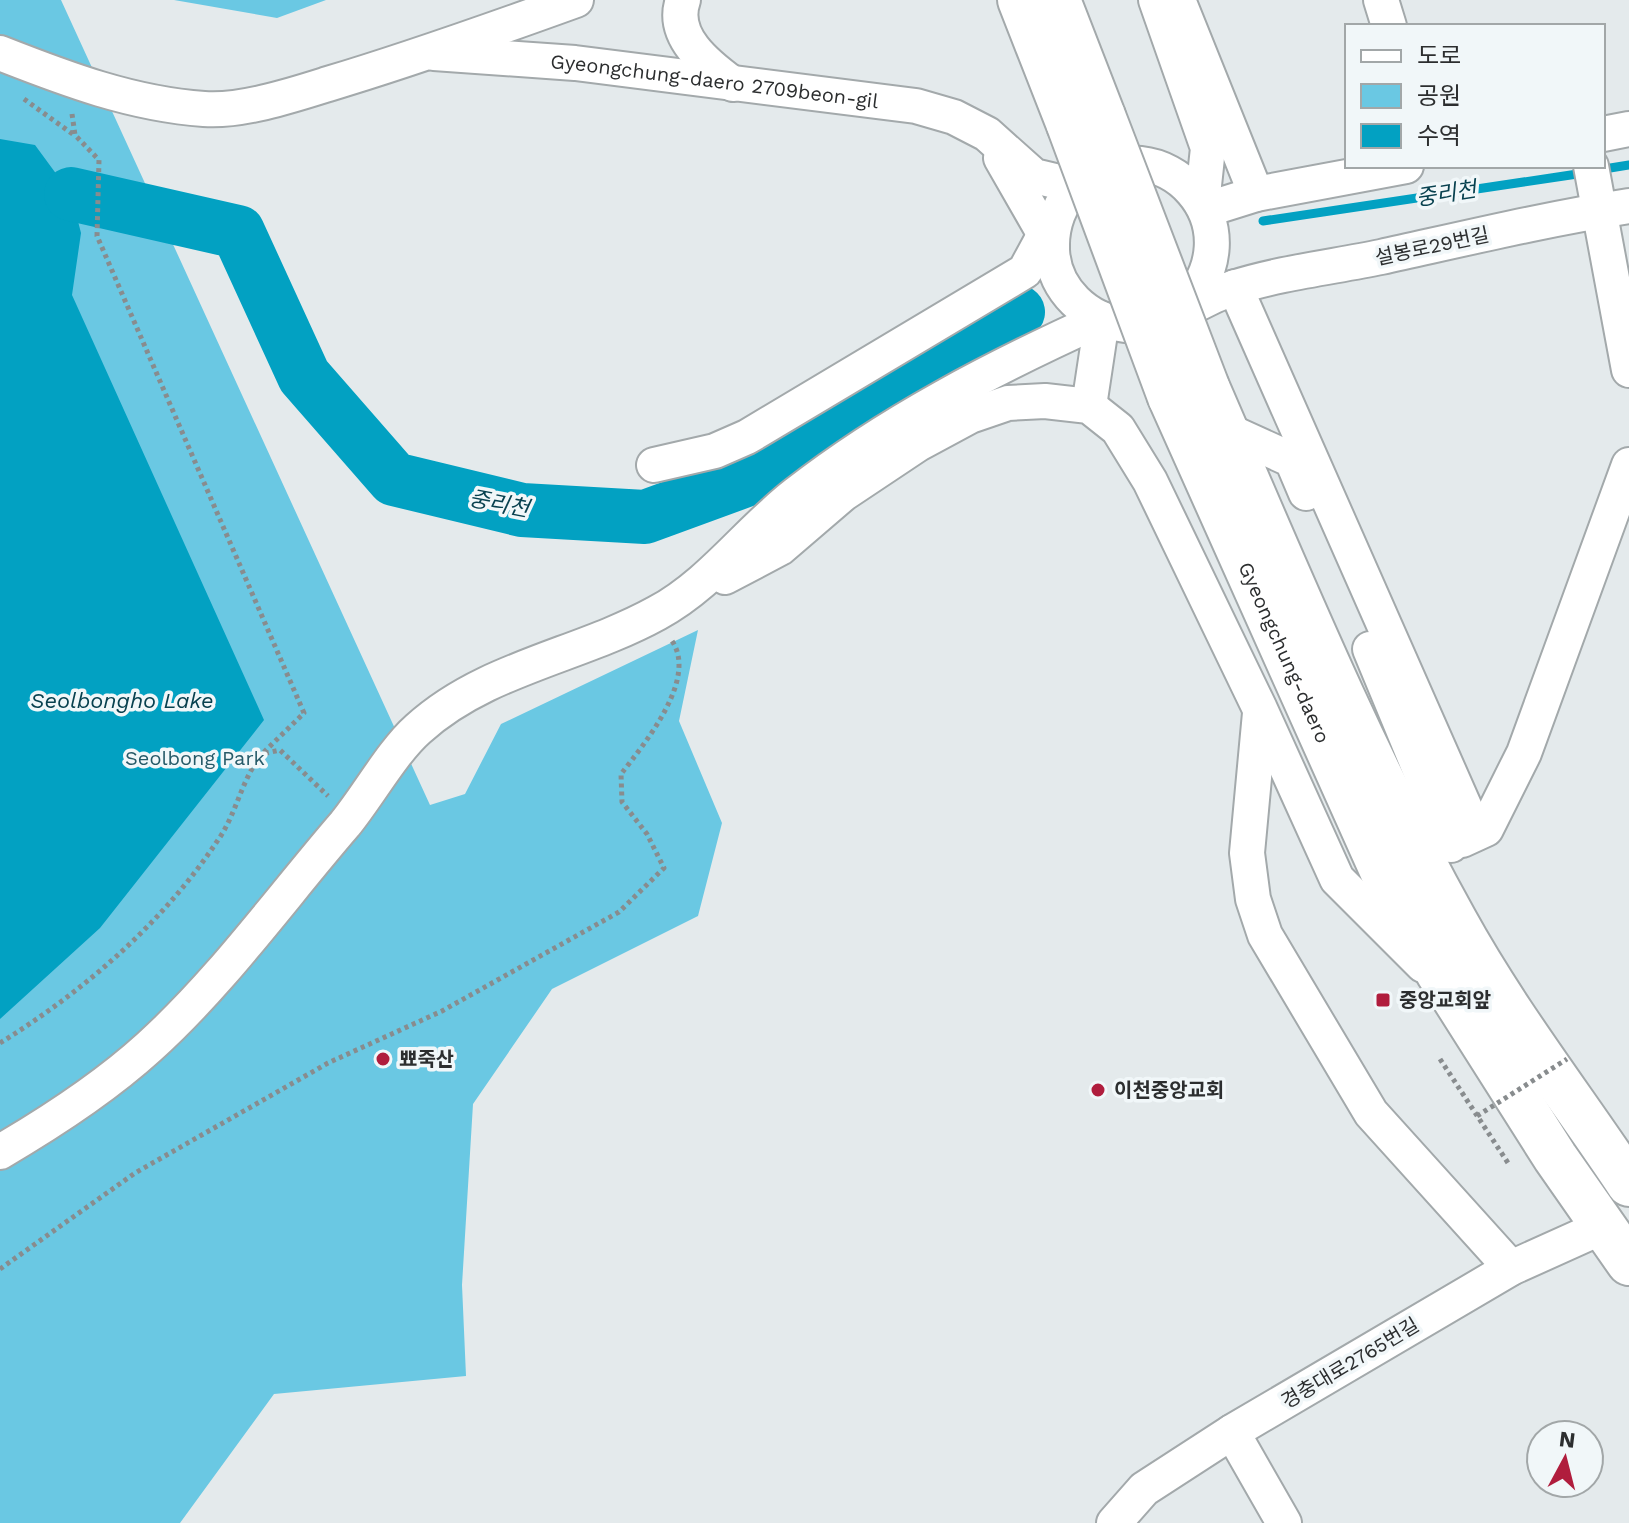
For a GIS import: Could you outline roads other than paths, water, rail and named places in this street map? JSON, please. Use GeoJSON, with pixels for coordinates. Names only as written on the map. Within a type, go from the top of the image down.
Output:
{"type":"FeatureCollection","features":[{"type":"Feature","properties":{"kind":"main road","name":"Gyeongchung-daero"},"geometry":{"type":"LineString","coordinates":[[1020,0],[1086,120]]}},
{"type":"Feature","properties":{"kind":"main road","name":"Gyeongchung-daero"},"geometry":{"type":"LineString","coordinates":[[1058,0],[1086,120],[1189,392],[1384,875],[1453,996],[1602,1227],[1629,1263]]}},
{"type":"Feature","properties":{"kind":"main road","name":"Gyeongchung-daero"},"geometry":{"type":"LineString","coordinates":[[1189,392],[1226,430],[1343,695],[1450,846],[1489,976],[1629,1184]]}},
{"type":"Feature","properties":{"kind":"street","name":"Gyeongchung-daero 2709beon-gil"},"geometry":{"type":"LineString","coordinates":[[0,53],[68,79],[139,100],[207,110],[282,98],[434,53],[576,0]]}},
{"type":"Feature","properties":{"kind":"street"},"geometry":{"type":"LineString","coordinates":[[575,63],[561,44],[562,26],[576,0]]}},
{"type":"Feature","properties":{"kind":"street"},"geometry":{"type":"LineString","coordinates":[[683,0],[680,10],[688,43],[707,64],[733,84]]}},
{"type":"Feature","properties":{"kind":"street"},"geometry":{"type":"LineString","coordinates":[[987,134],[1049,240],[1063,286],[1080,306],[1102,319],[1128,326],[1154,323],[1178,312],[1198,294],[1210,270],[1214,244],[1204,207],[1208,148],[1156,0]]}},
{"type":"Feature","properties":{"kind":"street"},"geometry":{"type":"LineString","coordinates":[[1178,0],[1256,194]]}},
{"type":"Feature","properties":{"kind":"street"},"geometry":{"type":"LineString","coordinates":[[1381,0],[1388,24]]}},
{"type":"Feature","properties":{"kind":"street","name":"Gyeongchung-daero 2709beon-gil"},"geometry":{"type":"LineString","coordinates":[[434,53],[575,63],[916,106],[954,117],[987,134],[1034,176],[1076,186]]}},
{"type":"Feature","properties":{"kind":"street"},"geometry":{"type":"LineString","coordinates":[[1605,134],[1629,129]]}},
{"type":"Feature","properties":{"kind":"street"},"geometry":{"type":"LineString","coordinates":[[654,465],[715,451],[747,437],[1025,271],[1049,240],[1060,208],[1076,186],[1099,171],[1125,164],[1152,166],[1176,176],[1204,207]]}},
{"type":"Feature","properties":{"kind":"street"},"geometry":{"type":"LineString","coordinates":[[1204,207],[1395,168]]}},
{"type":"Feature","properties":{"kind":"street"},"geometry":{"type":"LineString","coordinates":[[1604,192],[1629,370]]}},
{"type":"Feature","properties":{"kind":"street","name":"설봉로29번길"},"geometry":{"type":"LineString","coordinates":[[1178,312],[1235,287],[1604,192]]}},
{"type":"Feature","properties":{"kind":"street"},"geometry":{"type":"LineString","coordinates":[[1235,287],[1450,846],[1486,829],[1524,753],[1629,465]]}},
{"type":"Feature","properties":{"kind":"street"},"geometry":{"type":"LineString","coordinates":[[1089,406],[1102,319]]}},
{"type":"Feature","properties":{"kind":"street"},"geometry":{"type":"LineString","coordinates":[[658,613],[694,587],[794,495],[866,444],[1041,346],[1102,319]]}},
{"type":"Feature","properties":{"kind":"street"},"geometry":{"type":"LineString","coordinates":[[0,1152],[61,1116],[149,1047],[212,983],[350,817],[415,731],[466,693],[658,613],[780,548],[843,494],[918,444],[970,416],[1008,403],[1045,401],[1089,406],[1118,429],[1150,481],[1260,709],[1337,879],[1453,996]]}},
{"type":"Feature","properties":{"kind":"street"},"geometry":{"type":"LineString","coordinates":[[1260,709],[1247,853],[1253,899],[1265,935],[1371,1113],[1511,1268]]}},
{"type":"Feature","properties":{"kind":"street","name":"경충대로2765번길"},"geometry":{"type":"LineString","coordinates":[[1114,1523],[1144,1489],[1232,1432],[1511,1268],[1602,1227]]}},
{"type":"Feature","properties":{"kind":"street"},"geometry":{"type":"LineString","coordinates":[[1232,1432],[1284,1523]]}},
{"type":"Feature","properties":{"kind":"water","name":"Seolbongho Lake"},"geometry":{"type":"Polygon","coordinates":[[[0,139],[35,145],[71,194],[81,233],[72,295],[264,720],[100,928],[0,1019],[0,139]]]}},
{"type":"Feature","properties":{"kind":"waterway","name":"중리천"},"geometry":{"type":"LineString","coordinates":[[1598,170],[1629,165]]}},
{"type":"Feature","properties":{"kind":"waterway","name":"중리천"},"geometry":{"type":"LineString","coordinates":[[1263,221],[1584,173]]}},
{"type":"Feature","properties":{"kind":"waterway","name":"중리천"},"geometry":{"type":"LineString","coordinates":[[71,194],[238,232],[304,376],[394,479],[522,510],[645,517],[773,470],[1018,312]]}},
{"type":"Feature","properties":{"kind":"place","name":"중앙교회앞"},"geometry":{"type":"Point","coordinates":[1383,1000]}},
{"type":"Feature","properties":{"kind":"place","name":"뾰죽산"},"geometry":{"type":"Point","coordinates":[383,1059]}},
{"type":"Feature","properties":{"kind":"place","name":"이천중앙교회"},"geometry":{"type":"Point","coordinates":[1098,1090]}},
{"type":"Feature","properties":{"kind":"park label","name":"Seolbong Park"},"geometry":{"type":"Point","coordinates":[195,758]}}]}
